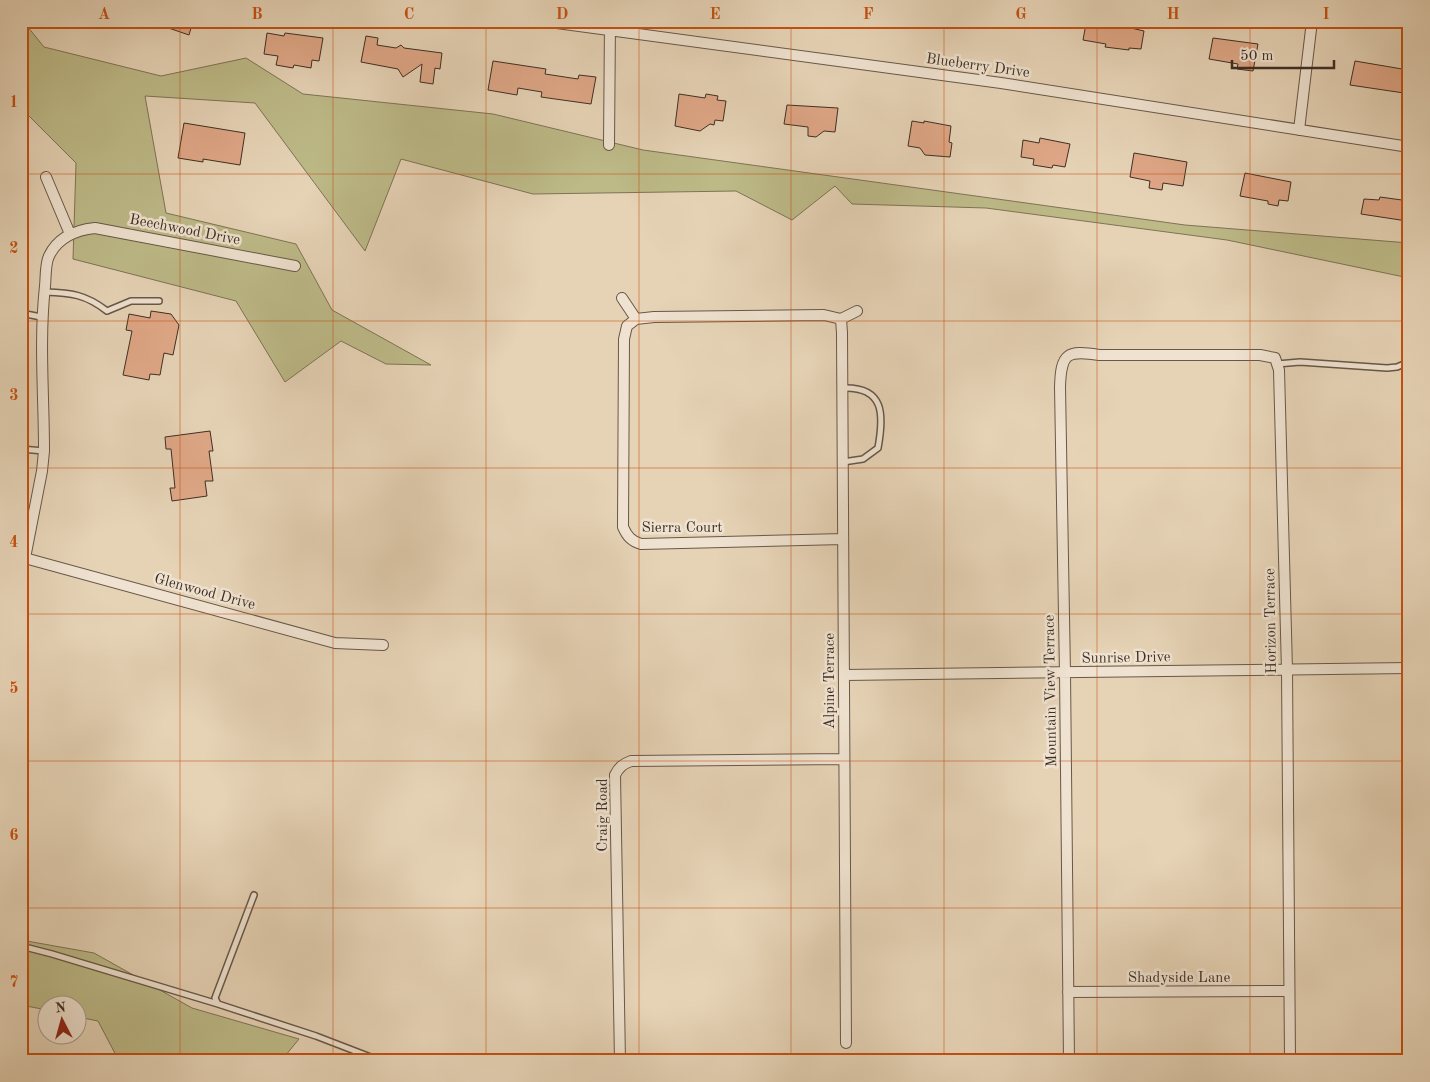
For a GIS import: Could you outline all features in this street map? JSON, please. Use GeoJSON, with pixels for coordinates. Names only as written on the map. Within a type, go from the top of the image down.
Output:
{"type":"FeatureCollection","features":[{"type":"Feature","properties":{"kind":"street","name":"Blueberry Drive"},"geometry":{"type":"LineString","coordinates":[[542,21],[610,26],[1001,83],[1409,147]]}},
{"type":"Feature","properties":{"kind":"street"},"geometry":{"type":"LineString","coordinates":[[1299,130],[1312,21]]}},
{"type":"Feature","properties":{"kind":"street"},"geometry":{"type":"LineString","coordinates":[[609,145],[610,26]]}},
{"type":"Feature","properties":{"kind":"street"},"geometry":{"type":"LineString","coordinates":[[46,177],[70,234]]}},
{"type":"Feature","properties":{"kind":"street","name":"Beechwood Drive"},"geometry":{"type":"LineString","coordinates":[[23,557],[42,472],[44,450],[41,317],[48,258],[54,248],[70,234],[82,229],[95,228],[294,266]]}},
{"type":"Feature","properties":{"kind":"street"},"geometry":{"type":"LineString","coordinates":[[622,298],[636,319],[654,317],[824,315],[841,319],[857,311]]}},
{"type":"Feature","properties":{"kind":"street","name":"Sierra Court"},"geometry":{"type":"LineString","coordinates":[[636,319],[627,326],[624,339],[623,527],[626,535],[633,541],[641,544],[843,539]]}},
{"type":"Feature","properties":{"kind":"street","name":"Alpine Terrace"},"geometry":{"type":"LineString","coordinates":[[841,319],[846,1043]]}},
{"type":"Feature","properties":{"kind":"street","name":"Mountain View Terrace"},"geometry":{"type":"LineString","coordinates":[[1069,1061],[1066,672],[1061,370],[1068,356],[1077,352],[1099,355],[1260,356],[1275,358],[1277,364]]}},
{"type":"Feature","properties":{"kind":"street","name":"Horizon Terrace"},"geometry":{"type":"LineString","coordinates":[[1277,364],[1279,370],[1287,670],[1290,1061]]}},
{"type":"Feature","properties":{"kind":"street","name":"Glenwood Drive"},"geometry":{"type":"LineString","coordinates":[[23,557],[335,643],[383,646]]}},
{"type":"Feature","properties":{"kind":"street","name":"Sunrise Drive"},"geometry":{"type":"LineString","coordinates":[[844,675],[1409,668]]}},
{"type":"Feature","properties":{"kind":"street","name":"Craig Road"},"geometry":{"type":"LineString","coordinates":[[620,1061],[615,776],[619,768],[632,761],[844,758]]}},
{"type":"Feature","properties":{"kind":"street","name":"Shadyside Lane"},"geometry":{"type":"LineString","coordinates":[[1068,992],[1289,991]]}},
{"type":"Feature","properties":{"kind":"lane"},"geometry":{"type":"LineString","coordinates":[[44,292],[76,294],[107,311],[131,301],[159,301]]}},
{"type":"Feature","properties":{"kind":"lane"},"geometry":{"type":"LineString","coordinates":[[21,313],[41,317]]}},
{"type":"Feature","properties":{"kind":"lane"},"geometry":{"type":"LineString","coordinates":[[1277,364],[1300,362],[1386,368],[1397,367],[1409,362]]}},
{"type":"Feature","properties":{"kind":"lane"},"geometry":{"type":"LineString","coordinates":[[842,388],[852,387],[868,391],[877,401],[882,414],[882,428],[878,448],[863,459],[842,462]]}},
{"type":"Feature","properties":{"kind":"lane"},"geometry":{"type":"LineString","coordinates":[[21,449],[44,450]]}},
{"type":"Feature","properties":{"kind":"lane"},"geometry":{"type":"LineString","coordinates":[[218,1004],[215,998],[254,895]]}},
{"type":"Feature","properties":{"kind":"lane"},"geometry":{"type":"LineString","coordinates":[[21,946],[218,1004],[316,1036],[381,1061]]}},
{"type":"Feature","properties":{"kind":"shaded area"},"geometry":{"type":"Polygon","coordinates":[[[21,21],[44,47],[161,76],[246,58],[303,94],[493,114],[643,150],[1185,225],[1409,243],[1409,278],[1227,240],[986,208],[852,204],[835,186],[792,220],[736,191],[533,194],[401,159],[365,251],[255,103],[145,96],[166,213],[296,244],[332,310],[431,365],[386,364],[341,341],[285,382],[236,301],[73,259],[76,163],[21,108],[21,21]]]}},
{"type":"Feature","properties":{"kind":"shaded area"},"geometry":{"type":"Polygon","coordinates":[[[21,940],[94,953],[192,1008],[299,1039],[281,1061],[119,1061],[98,1021],[88,1019],[88,994],[38,994],[38,1008],[21,1005],[21,940]]]}},
{"type":"Feature","properties":{"kind":"building"},"geometry":{"type":"Polygon","coordinates":[[[154,21],[193,21],[189,35],[154,23],[154,21]]]}},
{"type":"Feature","properties":{"kind":"building"},"geometry":{"type":"Polygon","coordinates":[[[1105,21],[1119,21],[1118,25],[1144,31],[1141,49],[1129,48],[1129,50],[1105,47],[1106,44],[1083,40],[1086,24],[1101,27],[1101,23],[1104,24],[1105,21]]]}},
{"type":"Feature","properties":{"kind":"building"},"geometry":{"type":"Polygon","coordinates":[[[267,33],[284,36],[285,33],[323,38],[319,61],[312,60],[311,68],[294,65],[293,68],[276,65],[278,56],[264,54],[267,33]]]}},
{"type":"Feature","properties":{"kind":"building"},"geometry":{"type":"Polygon","coordinates":[[[366,36],[378,38],[377,45],[396,48],[401,45],[404,48],[442,53],[440,69],[435,68],[433,84],[420,82],[422,64],[403,77],[398,69],[361,62],[366,36]]]}},
{"type":"Feature","properties":{"kind":"building"},"geometry":{"type":"Polygon","coordinates":[[[1213,38],[1258,44],[1253,71],[1237,69],[1238,64],[1209,59],[1213,38]]]}},
{"type":"Feature","properties":{"kind":"building"},"geometry":{"type":"Polygon","coordinates":[[[493,61],[546,69],[545,74],[578,79],[579,75],[596,77],[591,104],[541,97],[542,92],[518,88],[517,95],[488,90],[493,61]]]}},
{"type":"Feature","properties":{"kind":"building"},"geometry":{"type":"Polygon","coordinates":[[[1355,61],[1408,70],[1404,93],[1350,85],[1355,61]]]}},
{"type":"Feature","properties":{"kind":"building"},"geometry":{"type":"Polygon","coordinates":[[[679,94],[705,98],[706,94],[718,96],[717,100],[726,101],[723,121],[715,120],[714,125],[710,124],[700,131],[675,126],[679,94]]]}},
{"type":"Feature","properties":{"kind":"building"},"geometry":{"type":"Polygon","coordinates":[[[787,105],[838,108],[835,132],[824,131],[816,137],[808,136],[808,127],[784,124],[787,105]]]}},
{"type":"Feature","properties":{"kind":"building"},"geometry":{"type":"Polygon","coordinates":[[[912,121],[924,123],[924,121],[951,126],[949,142],[952,143],[950,157],[925,155],[920,148],[908,146],[912,121]]]}},
{"type":"Feature","properties":{"kind":"building"},"geometry":{"type":"Polygon","coordinates":[[[184,123],[245,133],[240,165],[203,159],[203,162],[178,158],[184,123]]]}},
{"type":"Feature","properties":{"kind":"building"},"geometry":{"type":"Polygon","coordinates":[[[1040,138],[1070,144],[1065,167],[1053,165],[1052,168],[1033,165],[1034,159],[1021,157],[1023,140],[1039,143],[1040,138]]]}},
{"type":"Feature","properties":{"kind":"building"},"geometry":{"type":"Polygon","coordinates":[[[1134,153],[1187,162],[1183,186],[1163,183],[1162,190],[1149,188],[1150,181],[1130,177],[1134,153]]]}},
{"type":"Feature","properties":{"kind":"building"},"geometry":{"type":"Polygon","coordinates":[[[1245,173],[1291,182],[1288,201],[1279,200],[1278,206],[1268,204],[1268,201],[1240,196],[1245,173]]]}},
{"type":"Feature","properties":{"kind":"building"},"geometry":{"type":"Polygon","coordinates":[[[1380,197],[1409,201],[1407,221],[1361,214],[1364,199],[1379,200],[1380,197]]]}},
{"type":"Feature","properties":{"kind":"building"},"geometry":{"type":"Polygon","coordinates":[[[151,311],[171,314],[179,325],[173,355],[164,353],[160,375],[150,374],[149,380],[123,375],[132,331],[126,330],[129,314],[150,318],[151,311]]]}},
{"type":"Feature","properties":{"kind":"building"},"geometry":{"type":"Polygon","coordinates":[[[210,431],[213,451],[209,451],[213,481],[205,481],[207,496],[172,501],[170,488],[175,488],[171,449],[166,449],[165,437],[210,431]]]}}]}
